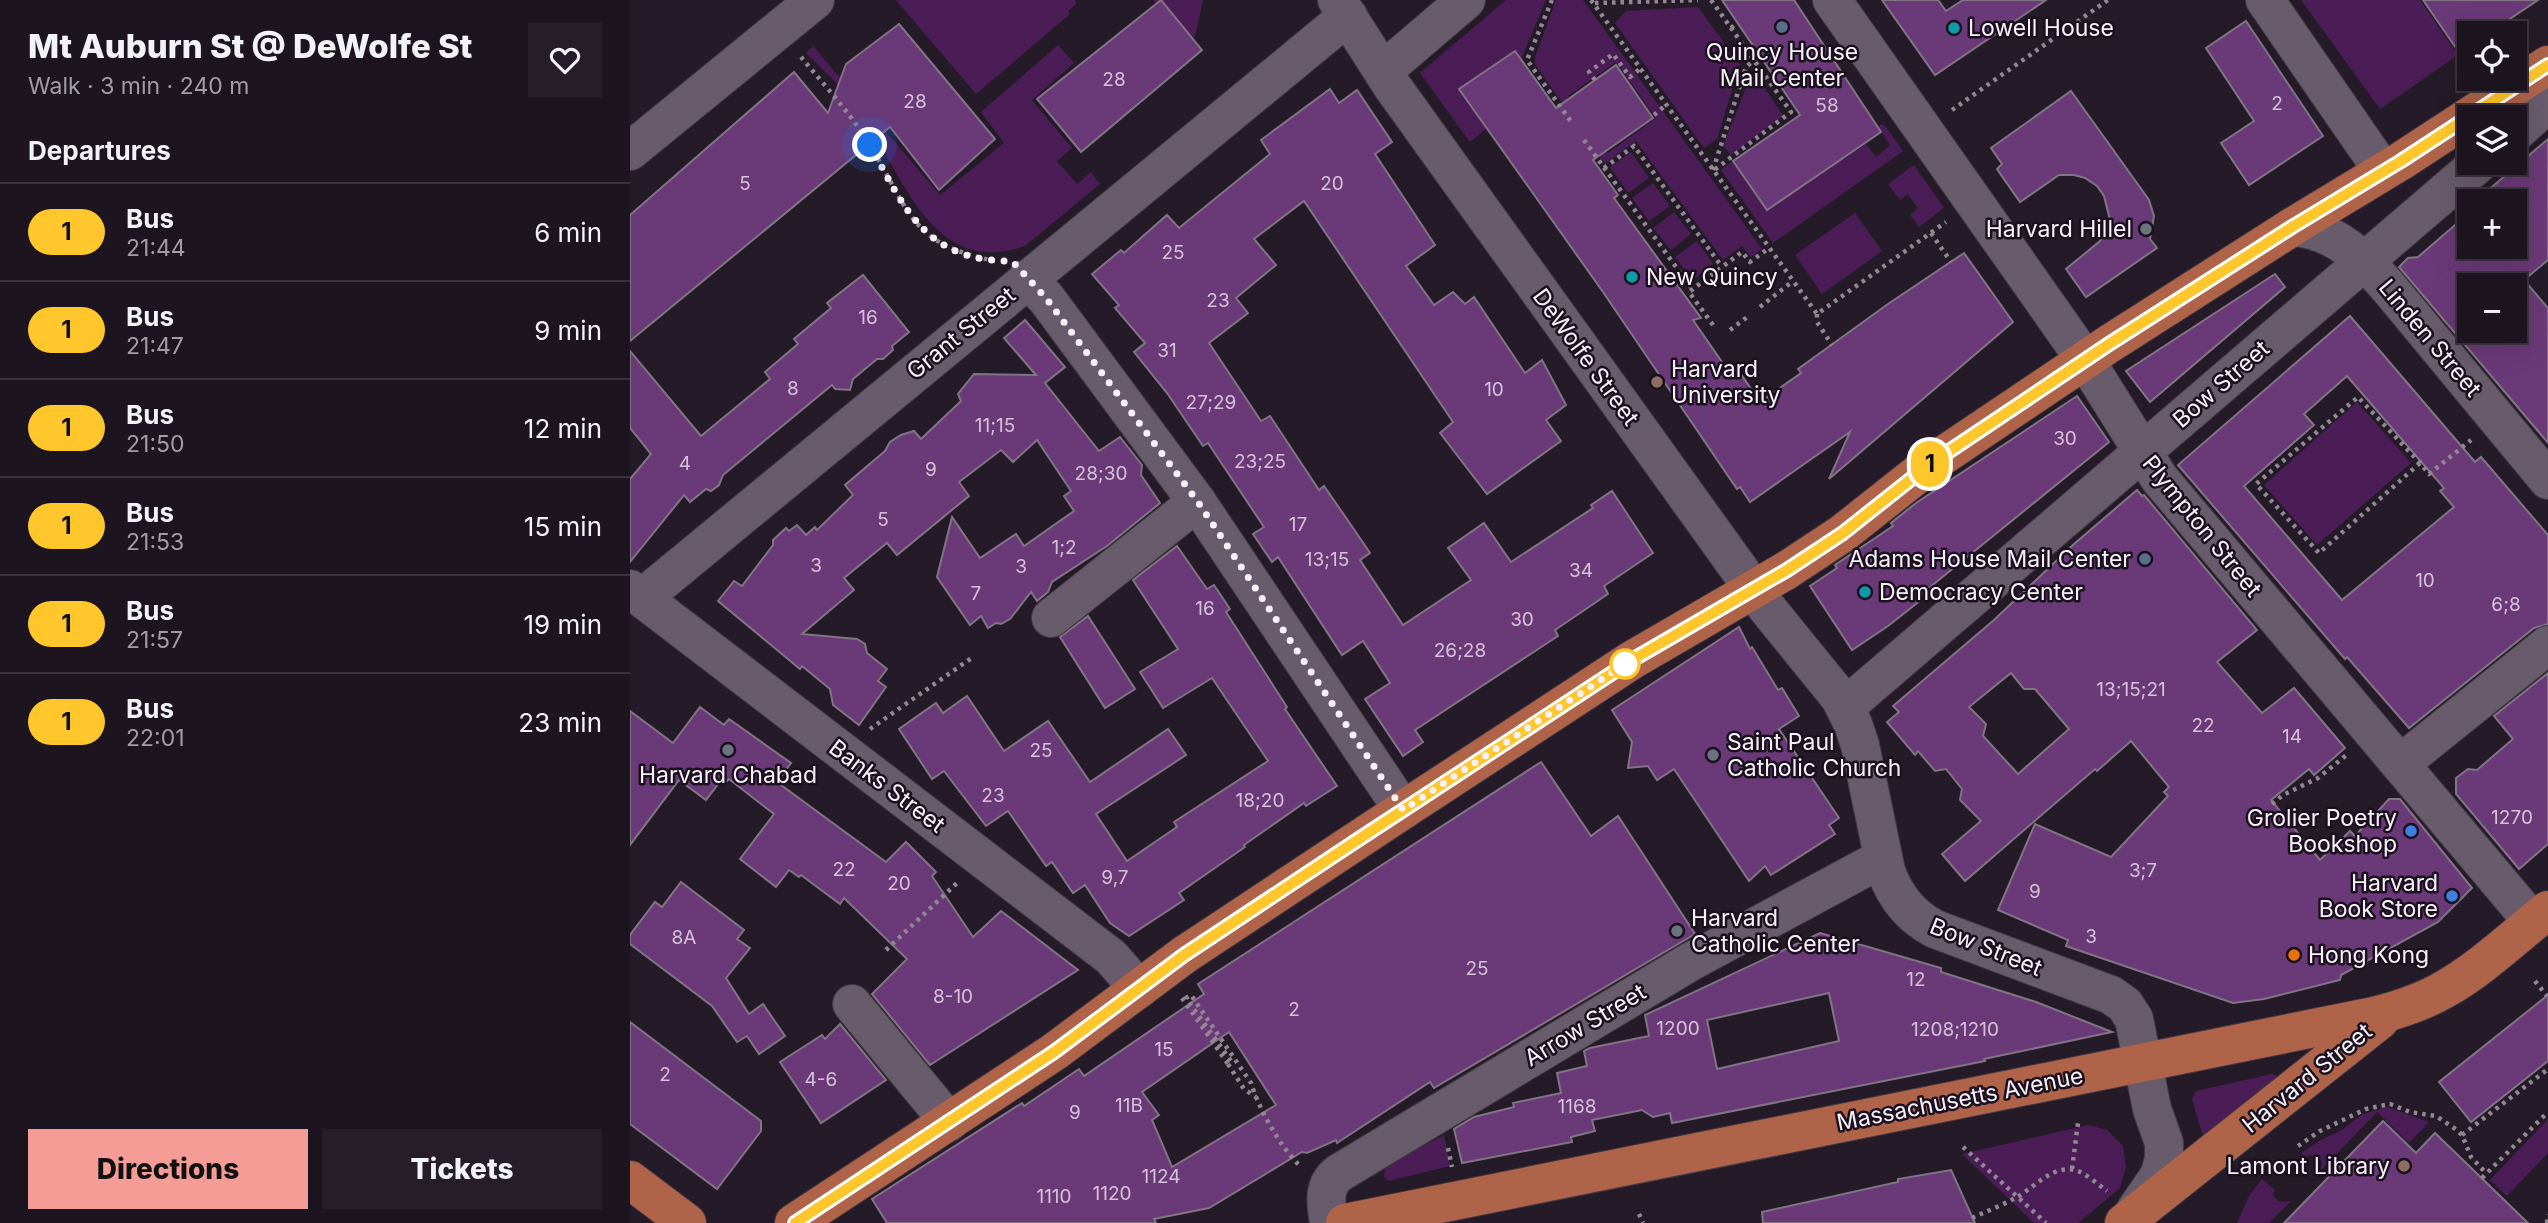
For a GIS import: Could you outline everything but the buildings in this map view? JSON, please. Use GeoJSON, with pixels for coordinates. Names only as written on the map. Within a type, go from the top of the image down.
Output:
{"type":"FeatureCollection","features":[{"type":"Feature","properties":{"kind":"main road"},"geometry":{"type":"LineString","coordinates":[[794,1223],[1054,1052],[1157,989],[1184,955],[1403,810],[1632,660],[1787,570],[1835,538],[1930,464],[2085,361],[2548,65]]}},
{"type":"Feature","properties":{"kind":"main road","name":"Massachusetts Avenue"},"geometry":{"type":"LineString","coordinates":[[1345,1223],[2349,1022],[2419,1002],[2449,987],[2540,916]]}},
{"type":"Feature","properties":{"kind":"main road","name":"Harvard Street"},"geometry":{"type":"LineString","coordinates":[[2122,1215],[2391,1011]]}},
{"type":"Feature","properties":{"kind":"main road"},"geometry":{"type":"LineString","coordinates":[[630,1180],[687,1223]]}},
{"type":"Feature","properties":{"kind":"street"},"geometry":{"type":"LineString","coordinates":[[630,151],[814,0]]}},
{"type":"Feature","properties":{"kind":"street"},"geometry":{"type":"LineString","coordinates":[[1383,71],[1466,0]]}},
{"type":"Feature","properties":{"kind":"street","name":"Plympton Street"},"geometry":{"type":"LineString","coordinates":[[1832,0],[2085,361],[2159,478],[2400,764],[2540,916]]}},
{"type":"Feature","properties":{"kind":"street"},"geometry":{"type":"LineString","coordinates":[[2265,0],[2383,171]]}},
{"type":"Feature","properties":{"kind":"street","name":"DeWolfe Street"},"geometry":{"type":"LineString","coordinates":[[1342,8],[1383,71],[1754,589],[1845,707]]}},
{"type":"Feature","properties":{"kind":"street","name":"Grant Street"},"geometry":{"type":"LineString","coordinates":[[636,593],[1027,279],[1342,8]]}},
{"type":"Feature","properties":{"kind":"street"},"geometry":{"type":"LineString","coordinates":[[2527,122],[2548,103]]}},
{"type":"Feature","properties":{"kind":"street","name":"Bow Street"},"geometry":{"type":"LineString","coordinates":[[2144,1063],[2134,1019],[2120,1000],[1936,929],[1919,920],[1904,905],[1894,889],[1883,858],[1860,745],[1845,707],[2465,175]]}},
{"type":"Feature","properties":{"kind":"street","name":"Linden Street"},"geometry":{"type":"LineString","coordinates":[[2292,227],[2309,228],[2329,235],[2348,247],[2364,262],[2389,288],[2548,480]]}},
{"type":"Feature","properties":{"kind":"street"},"geometry":{"type":"LineString","coordinates":[[1027,279],[1046,298],[1198,502],[1403,810]]}},
{"type":"Feature","properties":{"kind":"street"},"geometry":{"type":"LineString","coordinates":[[1051,618],[1198,502]]}},
{"type":"Feature","properties":{"kind":"street","name":"Banks Street"},"geometry":{"type":"LineString","coordinates":[[636,593],[1111,957],[1157,989]]}},
{"type":"Feature","properties":{"kind":"street"},"geometry":{"type":"LineString","coordinates":[[2400,764],[2548,645]]}},
{"type":"Feature","properties":{"kind":"street","name":"Arrow Street"},"geometry":{"type":"LineString","coordinates":[[1329,1223],[1325,1205],[1326,1192],[1330,1181],[1339,1173],[1690,962],[1883,858]]}},
{"type":"Feature","properties":{"kind":"street"},"geometry":{"type":"LineString","coordinates":[[852,1004],[948,1122]]}},
{"type":"Feature","properties":{"kind":"street"},"geometry":{"type":"LineString","coordinates":[[2122,1215],[2150,1192],[2164,1160],[2163,1138],[2152,1109],[2144,1063]]}},
{"type":"Feature","properties":{"kind":"path"},"geometry":{"type":"LineString","coordinates":[[1552,0],[1527,60],[1572,123]]}},
{"type":"Feature","properties":{"kind":"path"},"geometry":{"type":"LineString","coordinates":[[1594,1],[1698,0]]}},
{"type":"Feature","properties":{"kind":"path"},"geometry":{"type":"LineString","coordinates":[[1712,0],[1783,96],[1791,112],[1749,148],[1713,171]]}},
{"type":"Feature","properties":{"kind":"path"},"geometry":{"type":"LineString","coordinates":[[1946,114],[2108,0]]}},
{"type":"Feature","properties":{"kind":"path"},"geometry":{"type":"LineString","coordinates":[[1594,1],[1817,314],[1817,322],[1832,345]]}},
{"type":"Feature","properties":{"kind":"path"},"geometry":{"type":"LineString","coordinates":[[1731,28],[1737,23]]}},
{"type":"Feature","properties":{"kind":"path"},"geometry":{"type":"LineString","coordinates":[[777,30],[829,90],[870,145],[902,204],[921,229],[944,246],[970,256],[997,262],[1012,261],[1027,279]]}},
{"type":"Feature","properties":{"kind":"path"},"geometry":{"type":"LineString","coordinates":[[1595,80],[1589,72],[1613,54],[1630,77],[1641,68]]}},
{"type":"Feature","properties":{"kind":"path"},"geometry":{"type":"LineString","coordinates":[[1713,171],[1746,67],[1759,56]]}},
{"type":"Feature","properties":{"kind":"path"},"geometry":{"type":"LineString","coordinates":[[1654,115],[1666,105]]}},
{"type":"Feature","properties":{"kind":"path"},"geometry":{"type":"LineString","coordinates":[[1584,140],[1692,289]]}},
{"type":"Feature","properties":{"kind":"path"},"geometry":{"type":"LineString","coordinates":[[1604,168],[1634,146],[1722,267]]}},
{"type":"Feature","properties":{"kind":"path"},"geometry":{"type":"LineString","coordinates":[[1817,314],[1951,218]]}},
{"type":"Feature","properties":{"kind":"path"},"geometry":{"type":"LineString","coordinates":[[1931,233],[1951,262]]}},
{"type":"Feature","properties":{"kind":"path"},"geometry":{"type":"LineString","coordinates":[[1713,326],[1689,292],[1742,252],[1750,262],[1769,248]]}},
{"type":"Feature","properties":{"kind":"path"},"geometry":{"type":"LineString","coordinates":[[1760,307],[1793,281]]}},
{"type":"Feature","properties":{"kind":"path"},"geometry":{"type":"LineString","coordinates":[[1730,330],[1750,315]]}},
{"type":"Feature","properties":{"kind":"path"},"geometry":{"type":"LineString","coordinates":[[2420,463],[2319,552],[2256,484],[2358,397],[2420,463],[2429,474],[2476,436]]}},
{"type":"Feature","properties":{"kind":"path"},"geometry":{"type":"LineString","coordinates":[[860,736],[973,657]]}},
{"type":"Feature","properties":{"kind":"path"},"geometry":{"type":"LineString","coordinates":[[2272,804],[2283,795],[2318,778],[2354,749]]}},
{"type":"Feature","properties":{"kind":"path"},"geometry":{"type":"LineString","coordinates":[[886,950],[959,881]]}},
{"type":"Feature","properties":{"kind":"path"},"geometry":{"type":"LineString","coordinates":[[2535,981],[2547,996]]}},
{"type":"Feature","properties":{"kind":"path"},"geometry":{"type":"LineString","coordinates":[[1157,989],[1227,1064],[1244,1089],[1256,1097]]}},
{"type":"Feature","properties":{"kind":"path"},"geometry":{"type":"LineString","coordinates":[[1227,1064],[1231,1061],[1186,998],[1191,995],[1251,1083],[1256,1097],[1290,1156],[1307,1172]]}},
{"type":"Feature","properties":{"kind":"path"},"geometry":{"type":"LineString","coordinates":[[2462,1135],[2548,1069]]}},
{"type":"Feature","properties":{"kind":"path"},"geometry":{"type":"LineString","coordinates":[[2298,1146],[2320,1131],[2366,1110],[2390,1104],[2410,1112],[2436,1116],[2462,1135],[2471,1157],[2486,1173]]}},
{"type":"Feature","properties":{"kind":"path"},"geometry":{"type":"LineString","coordinates":[[2482,1178],[2548,1112]]}},
{"type":"Feature","properties":{"kind":"path"},"geometry":{"type":"LineString","coordinates":[[2072,1170],[2078,1123]]}},
{"type":"Feature","properties":{"kind":"path"},"geometry":{"type":"LineString","coordinates":[[1963,1147],[2046,1223]]}},
{"type":"Feature","properties":{"kind":"path"},"geometry":{"type":"LineString","coordinates":[[1449,1155],[1452,1169]]}},
{"type":"Feature","properties":{"kind":"path"},"geometry":{"type":"LineString","coordinates":[[1972,1218],[2017,1197],[2051,1174],[2072,1170],[2085,1175],[2122,1215]]}},
{"type":"Feature","properties":{"kind":"path"},"geometry":{"type":"LineString","coordinates":[[1639,1214],[1643,1223]]}},
{"type":"Feature","properties":{"kind":"path"},"geometry":{"type":"LineString","coordinates":[[2547,1223],[2548,1214]]}},
{"type":"Feature","properties":{"kind":"shaded area"},"geometry":{"type":"Polygon","coordinates":[[[896,0],[1075,0],[1076,4],[1068,11],[1070,14],[976,94],[896,0]]]}},
{"type":"Feature","properties":{"kind":"shaded area"},"geometry":{"type":"Polygon","coordinates":[[[1153,0],[1203,0],[1196,33],[1190,43],[1153,0]]]}},
{"type":"Feature","properties":{"kind":"shaded area"},"geometry":{"type":"Polygon","coordinates":[[[1506,0],[1546,0],[1521,59],[1515,51],[1459,89],[1487,128],[1470,142],[1420,73],[1506,0]]]}},
{"type":"Feature","properties":{"kind":"shaded area"},"geometry":{"type":"Polygon","coordinates":[[[1556,0],[1583,0],[1762,249],[1751,257],[1742,246],[1723,260],[1636,141],[1605,164],[1535,64],[1535,57],[1556,0]],[[1616,62],[1568,96],[1608,153],[1656,118],[1616,62]]]}},
{"type":"Feature","properties":{"kind":"shaded area"},"geometry":{"type":"Polygon","coordinates":[[[2301,0],[2420,0],[2457,56],[2380,109],[2301,0]]]}},
{"type":"Feature","properties":{"kind":"shaded area"},"geometry":{"type":"Polygon","coordinates":[[[1698,7],[1740,65],[1717,139],[1704,148],[1615,23],[1626,11],[1698,7]]]}},
{"type":"Feature","properties":{"kind":"shaded area"},"geometry":{"type":"Polygon","coordinates":[[[1058,45],[1074,63],[1032,100],[1072,148],[1057,161],[1077,184],[1091,172],[1100,184],[1025,246],[993,252],[966,248],[944,235],[924,216],[907,192],[858,107],[806,53],[813,46],[940,195],[1004,143],[981,112],[1058,45]]]}},
{"type":"Feature","properties":{"kind":"shaded area"},"geometry":{"type":"Polygon","coordinates":[[[1753,70],[1783,116],[1731,155],[1723,146],[1753,70]]]}},
{"type":"Feature","properties":{"kind":"shaded area"},"geometry":{"type":"Polygon","coordinates":[[[1881,124],[1903,151],[1773,243],[1721,170],[1733,161],[1767,210],[1837,160],[1845,158],[1866,144],[1876,157],[1890,145],[1878,127],[1881,124]]]}},
{"type":"Feature","properties":{"kind":"shaded area"},"geometry":{"type":"Polygon","coordinates":[[[1631,152],[1649,178],[1628,193],[1610,167],[1631,152]]]}},
{"type":"Feature","properties":{"kind":"shaded area"},"geometry":{"type":"Polygon","coordinates":[[[1914,165],[1944,208],[1919,227],[1910,215],[1918,208],[1908,194],[1900,200],[1888,184],[1914,165]]]}},
{"type":"Feature","properties":{"kind":"shaded area"},"geometry":{"type":"Polygon","coordinates":[[[1653,183],[1670,206],[1649,221],[1632,198],[1653,183]]]}},
{"type":"Feature","properties":{"kind":"shaded area"},"geometry":{"type":"Polygon","coordinates":[[[1674,212],[1691,234],[1671,250],[1653,228],[1674,212]]]}},
{"type":"Feature","properties":{"kind":"shaded area"},"geometry":{"type":"Polygon","coordinates":[[[1855,213],[1882,251],[1822,294],[1795,255],[1855,213]]]}},
{"type":"Feature","properties":{"kind":"shaded area"},"geometry":{"type":"Polygon","coordinates":[[[1697,241],[1713,264],[1693,280],[1675,257],[1697,241]]]}},
{"type":"Feature","properties":{"kind":"shaded area"},"geometry":{"type":"Polygon","coordinates":[[[2357,402],[2411,463],[2317,545],[2264,485],[2357,402]]]}},
{"type":"Feature","properties":{"kind":"shaded area"},"geometry":{"type":"Polygon","coordinates":[[[2272,1074],[2280,1078],[2203,1137],[2192,1099],[2196,1091],[2272,1074]]]}},
{"type":"Feature","properties":{"kind":"shaded area"},"geometry":{"type":"Polygon","coordinates":[[[2387,1107],[2429,1122],[2409,1143],[2377,1112],[2319,1172],[2322,1164],[2319,1157],[2312,1155],[2304,1158],[2301,1153],[2342,1130],[2363,1114],[2387,1107]]]}},
{"type":"Feature","properties":{"kind":"shaded area"},"geometry":{"type":"Polygon","coordinates":[[[2548,1119],[2548,1153],[2507,1196],[2490,1180],[2548,1119]]]}},
{"type":"Feature","properties":{"kind":"shaded area"},"geometry":{"type":"Polygon","coordinates":[[[2088,1125],[2107,1130],[2123,1146],[2126,1167],[2120,1188],[2078,1223],[2034,1223],[1962,1154],[2088,1125]]]}},
{"type":"Feature","properties":{"kind":"shaded area"},"geometry":{"type":"Polygon","coordinates":[[[1444,1135],[1450,1166],[1388,1181],[1384,1177],[1385,1166],[1444,1135]]]}},
{"type":"Feature","properties":{"kind":"shaded area"},"geometry":{"type":"Polygon","coordinates":[[[2262,1179],[2275,1190],[2273,1194],[2276,1199],[2291,1201],[2269,1223],[2237,1223],[2249,1196],[2262,1179]]]}},
{"type":"Feature","properties":{"kind":"bus line","name":"1"},"geometry":{"type":"LineString","coordinates":[[795,1223],[1054,1052],[1184,955],[1359,839],[1632,660],[1787,570],[1843,533],[1930,464],[2109,344],[2401,161],[2548,65]]}},
{"type":"Feature","properties":{"kind":"place","name":"Quincy House Mail Center"},"geometry":{"type":"Point","coordinates":[1782,27]}},
{"type":"Feature","properties":{"kind":"place","name":"Lowell House"},"geometry":{"type":"Point","coordinates":[1954,28]}},
{"type":"Feature","properties":{"kind":"place","name":"Harvard Hillel"},"geometry":{"type":"Point","coordinates":[2146,229]}},
{"type":"Feature","properties":{"kind":"place","name":"New Quincy"},"geometry":{"type":"Point","coordinates":[1632,277]}},
{"type":"Feature","properties":{"kind":"place","name":"Harvard University"},"geometry":{"type":"Point","coordinates":[1657,382]}},
{"type":"Feature","properties":{"kind":"place","name":"Adams House Mail Center"},"geometry":{"type":"Point","coordinates":[2145,559]}},
{"type":"Feature","properties":{"kind":"place","name":"Democracy Center"},"geometry":{"type":"Point","coordinates":[1865,592]}},
{"type":"Feature","properties":{"kind":"place","name":"Harvard Chabad"},"geometry":{"type":"Point","coordinates":[728,750]}},
{"type":"Feature","properties":{"kind":"place","name":"Saint Paul Catholic Church"},"geometry":{"type":"Point","coordinates":[1713,755]}},
{"type":"Feature","properties":{"kind":"place","name":"Grolier Poetry Bookshop"},"geometry":{"type":"Point","coordinates":[2411,831]}},
{"type":"Feature","properties":{"kind":"place","name":"Harvard Book Store"},"geometry":{"type":"Point","coordinates":[2452,896]}},
{"type":"Feature","properties":{"kind":"place","name":"Harvard Catholic Center"},"geometry":{"type":"Point","coordinates":[1677,931]}},
{"type":"Feature","properties":{"kind":"place","name":"Hong Kong"},"geometry":{"type":"Point","coordinates":[2294,955]}},
{"type":"Feature","properties":{"kind":"place","name":"Lamont Library"},"geometry":{"type":"Point","coordinates":[2404,1166]}},
{"type":"Feature","properties":{"kind":"route"},"geometry":{"type":"LineString","coordinates":[[870,145],[902,204],[921,229],[944,246],[970,256],[997,262],[1012,261],[1046,298],[1198,502],[1403,810],[1625,664]]}}]}
